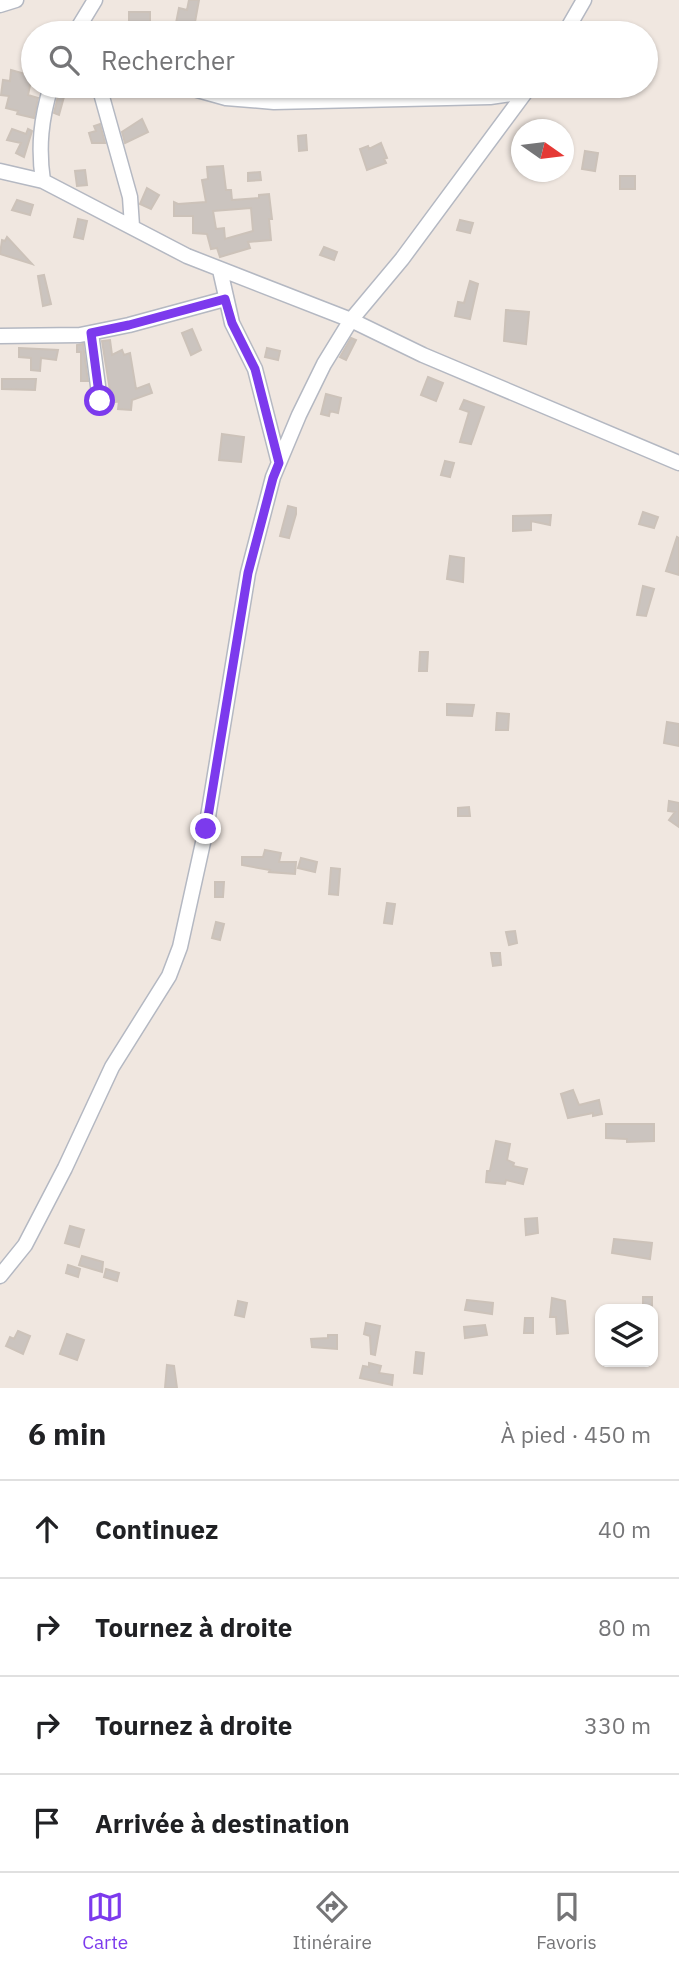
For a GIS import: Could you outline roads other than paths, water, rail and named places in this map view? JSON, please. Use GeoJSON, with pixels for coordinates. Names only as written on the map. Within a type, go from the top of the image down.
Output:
{"type":"FeatureCollection","features":[{"type":"Feature","properties":{"kind":"street"},"geometry":{"type":"LineString","coordinates":[[0,5],[16,0]]}},
{"type":"Feature","properties":{"kind":"street"},"geometry":{"type":"LineString","coordinates":[[82,21],[95,0]]}},
{"type":"Feature","properties":{"kind":"street"},"geometry":{"type":"LineString","coordinates":[[572,21],[584,0]]}},
{"type":"Feature","properties":{"kind":"street"},"geometry":{"type":"LineString","coordinates":[[43,181],[39,155],[40,128],[48,98]]}},
{"type":"Feature","properties":{"kind":"street"},"geometry":{"type":"LineString","coordinates":[[102,98],[130,197],[132,226]]}},
{"type":"Feature","properties":{"kind":"street"},"geometry":{"type":"LineString","coordinates":[[236,98],[274,102],[447,98]]}},
{"type":"Feature","properties":{"kind":"street"},"geometry":{"type":"LineString","coordinates":[[0,1276],[24,1245],[65,1168],[112,1068],[169,976],[180,947],[206,829],[248,573],[279,463],[324,364],[351,320],[401,259],[521,98]]}},
{"type":"Feature","properties":{"kind":"street"},"geometry":{"type":"LineString","coordinates":[[0,171],[43,181],[132,226],[160,244],[351,320],[423,355],[679,463]]}},
{"type":"Feature","properties":{"kind":"street"},"geometry":{"type":"LineString","coordinates":[[220,270],[232,323],[255,369],[279,463]]}},
{"type":"Feature","properties":{"kind":"street"},"geometry":{"type":"LineString","coordinates":[[0,336],[91,333],[225,299]]}},
{"type":"Feature","properties":{"kind":"street"},"geometry":{"type":"LineString","coordinates":[[91,333],[100,401]]}}]}
